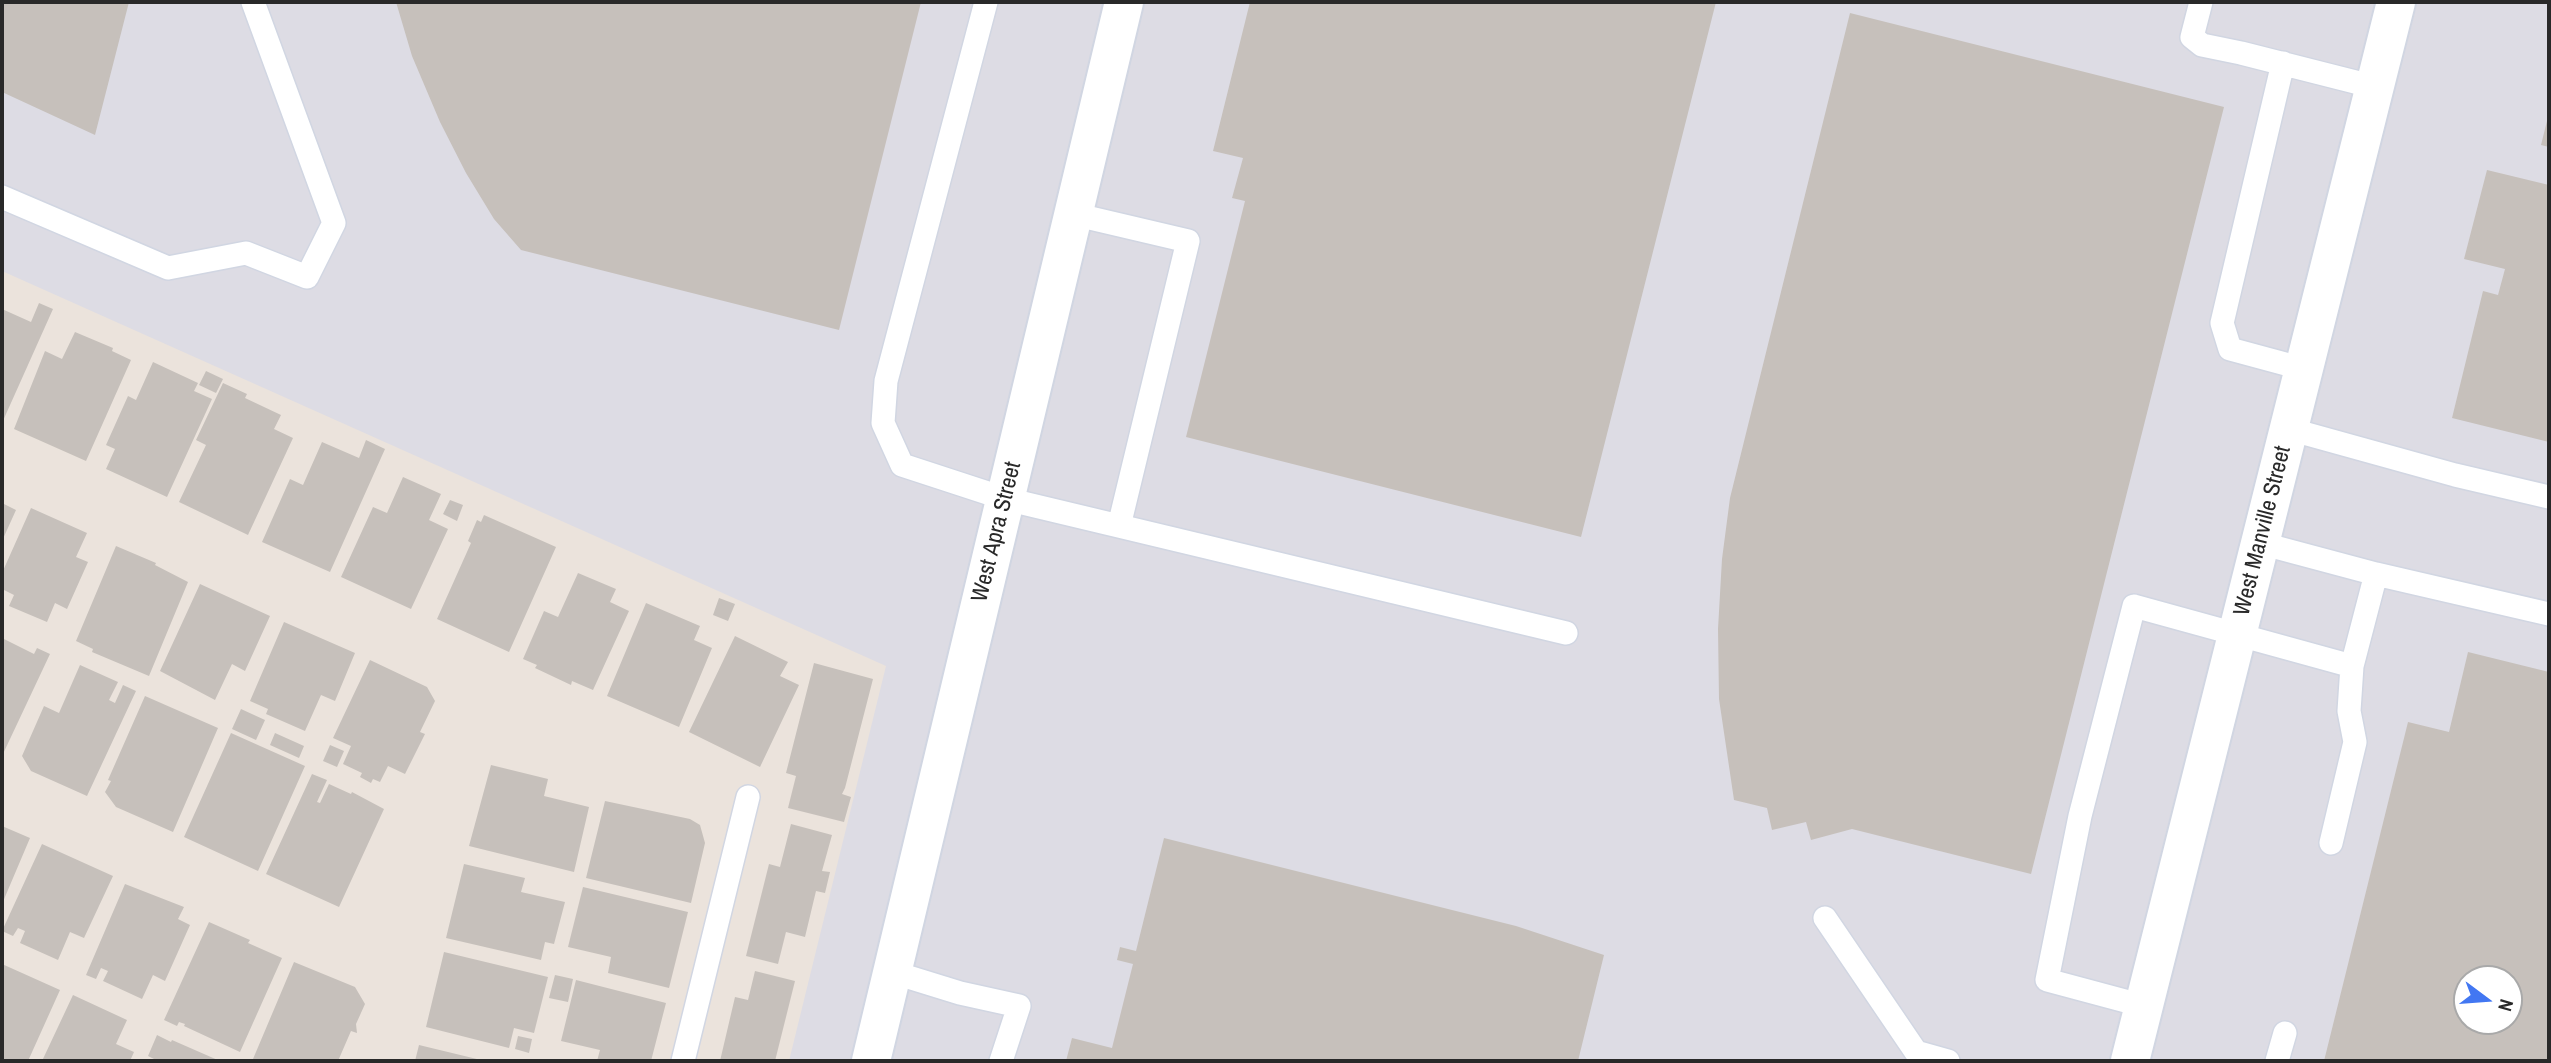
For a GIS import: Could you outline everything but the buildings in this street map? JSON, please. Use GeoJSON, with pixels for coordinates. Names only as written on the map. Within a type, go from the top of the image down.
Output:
{"type":"FeatureCollection","features":[{"type":"Feature","properties":{"kind":"street","name":"West Apra Street"},"geometry":{"type":"LineString","coordinates":[[871,1061],[1124,2]]}},
{"type":"Feature","properties":{"kind":"street","name":"West Manville Street"},"geometry":{"type":"LineString","coordinates":[[2130,1061],[2396,2]]}},
{"type":"Feature","properties":{"kind":"lane"},"geometry":{"type":"LineString","coordinates":[[2,197],[168,268],[246,253],[307,276],[334,223],[253,2]]}},
{"type":"Feature","properties":{"kind":"lane"},"geometry":{"type":"LineString","coordinates":[[986,2],[886,382],[883,423],[902,465],[1006,499],[1566,633]]}},
{"type":"Feature","properties":{"kind":"lane"},"geometry":{"type":"LineString","coordinates":[[2201,2],[2192,37],[2202,46],[2283,63],[2375,87]]}},
{"type":"Feature","properties":{"kind":"lane"},"geometry":{"type":"LineString","coordinates":[[2283,63],[2222,323],[2230,349],[2304,369]]}},
{"type":"Feature","properties":{"kind":"lane"},"geometry":{"type":"LineString","coordinates":[[1073,214],[1188,241],[1119,526]]}},
{"type":"Feature","properties":{"kind":"lane"},"geometry":{"type":"LineString","coordinates":[[2289,429],[2455,475],[2549,497]]}},
{"type":"Feature","properties":{"kind":"lane"},"geometry":{"type":"LineString","coordinates":[[2260,543],[2376,574],[2549,614]]}},
{"type":"Feature","properties":{"kind":"lane"},"geometry":{"type":"LineString","coordinates":[[2331,844],[2355,742],[2348,711],[2352,666],[2376,574]]}},
{"type":"Feature","properties":{"kind":"lane"},"geometry":{"type":"LineString","coordinates":[[2144,1006],[2047,980],[2080,816],[2134,606],[2352,666]]}},
{"type":"Feature","properties":{"kind":"lane"},"geometry":{"type":"LineString","coordinates":[[683,1061],[748,797]]}},
{"type":"Feature","properties":{"kind":"lane"},"geometry":{"type":"LineString","coordinates":[[1825,918],[1916,1052],[1948,1061]]}},
{"type":"Feature","properties":{"kind":"lane"},"geometry":{"type":"LineString","coordinates":[[892,972],[960,993],[1019,1006],[1001,1061]]}},
{"type":"Feature","properties":{"kind":"lane"},"geometry":{"type":"LineString","coordinates":[[2277,1061],[2285,1033]]}},
{"type":"Feature","properties":{"kind":"shaded area"},"geometry":{"type":"Polygon","coordinates":[[[2,2],[2549,2],[2549,1061],[789,1061],[886,666],[2,271],[2,2]]]}}]}
